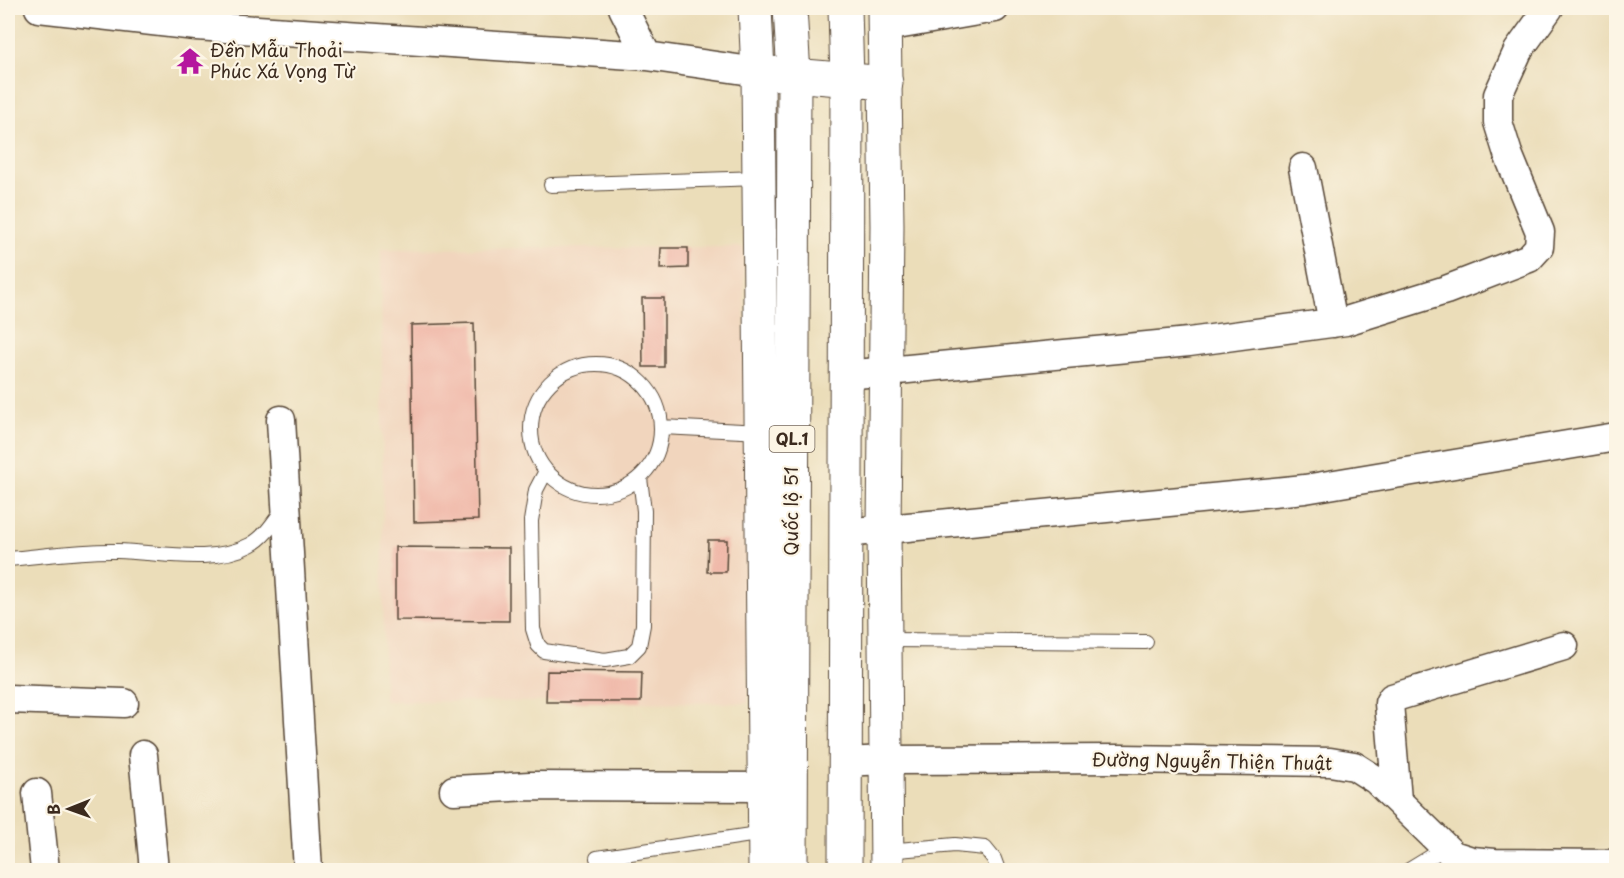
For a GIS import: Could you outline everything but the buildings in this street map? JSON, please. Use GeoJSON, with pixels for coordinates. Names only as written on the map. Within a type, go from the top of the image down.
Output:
{"type":"FeatureCollection","features":[{"type":"Feature","properties":{"kind":"main road","name":"Quốc lộ 51"},"geometry":{"type":"LineString","coordinates":[[755,8],[759,72],[759,178],[777,432],[791,870]]}},
{"type":"Feature","properties":{"kind":"main road","name":"Quốc lộ 51"},"geometry":{"type":"LineString","coordinates":[[765,870],[764,788],[777,432],[794,75],[790,8]]}},
{"type":"Feature","properties":{"kind":"main road"},"geometry":{"type":"LineString","coordinates":[[844,870],[847,80],[845,8]]}},
{"type":"Feature","properties":{"kind":"main road"},"geometry":{"type":"LineString","coordinates":[[884,17],[887,226],[884,530],[887,861]]}},
{"type":"Feature","properties":{"kind":"main road"},"geometry":{"type":"LineString","coordinates":[[759,72],[886,83]]}},
{"type":"Feature","properties":{"kind":"street"},"geometry":{"type":"LineString","coordinates":[[39,8],[196,17],[647,56],[759,72]]}},
{"type":"Feature","properties":{"kind":"street"},"geometry":{"type":"LineString","coordinates":[[623,8],[647,56]]}},
{"type":"Feature","properties":{"kind":"street"},"geometry":{"type":"LineString","coordinates":[[884,17],[995,8]]}},
{"type":"Feature","properties":{"kind":"street"},"geometry":{"type":"LineString","coordinates":[[846,375],[1189,342],[1346,321],[1446,291],[1529,258],[1539,246],[1540,232],[1518,180],[1498,122],[1498,95],[1518,51],[1549,8]]}},
{"type":"Feature","properties":{"kind":"street"},"geometry":{"type":"LineString","coordinates":[[1303,168],[1333,323]]}},
{"type":"Feature","properties":{"kind":"street"},"geometry":{"type":"LineString","coordinates":[[280,420],[308,870]]}},
{"type":"Feature","properties":{"kind":"street"},"geometry":{"type":"LineString","coordinates":[[845,533],[1305,489],[1617,438]]}},
{"type":"Feature","properties":{"kind":"street"},"geometry":{"type":"LineString","coordinates":[[1397,800],[1389,703],[1392,698],[1564,646]]}},
{"type":"Feature","properties":{"kind":"street"},"geometry":{"type":"LineString","coordinates":[[8,699],[124,703]]}},
{"type":"Feature","properties":{"kind":"street"},"geometry":{"type":"LineString","coordinates":[[143,756],[154,870]]}},
{"type":"Feature","properties":{"kind":"street","name":"Đường Nguyễn Thiện Thuật"},"geometry":{"type":"LineString","coordinates":[[844,762],[1121,759],[1330,762],[1354,766],[1376,780],[1453,855],[1472,861],[1495,863],[1617,864]]}},
{"type":"Feature","properties":{"kind":"street"},"geometry":{"type":"LineString","coordinates":[[454,790],[530,786],[764,788]]}},
{"type":"Feature","properties":{"kind":"street"},"geometry":{"type":"LineString","coordinates":[[37,794],[45,870]]}},
{"type":"Feature","properties":{"kind":"lane"},"geometry":{"type":"LineString","coordinates":[[551,185],[759,178]]}},
{"type":"Feature","properties":{"kind":"lane"},"geometry":{"type":"LineString","coordinates":[[594,362],[622,368],[644,384],[654,397],[662,427],[656,455],[640,478],[616,492],[588,495],[562,486],[546,471],[541,466],[531,440],[532,412],[545,387],[567,369],[594,362]]}},
{"type":"Feature","properties":{"kind":"lane"},"geometry":{"type":"LineString","coordinates":[[662,427],[777,432]]}},
{"type":"Feature","properties":{"kind":"lane"},"geometry":{"type":"LineString","coordinates":[[546,471],[536,490],[531,521],[533,629],[538,645],[544,651],[605,660],[629,656],[639,646],[643,625],[644,511],[640,478]]}},
{"type":"Feature","properties":{"kind":"lane"},"geometry":{"type":"LineString","coordinates":[[8,559],[117,551],[175,556],[217,555],[249,545],[266,533],[285,506]]}},
{"type":"Feature","properties":{"kind":"lane"},"geometry":{"type":"LineString","coordinates":[[884,640],[1146,642]]}},
{"type":"Feature","properties":{"kind":"lane"},"geometry":{"type":"LineString","coordinates":[[597,858],[765,832]]}},
{"type":"Feature","properties":{"kind":"lane"},"geometry":{"type":"LineString","coordinates":[[887,861],[955,845],[985,848],[994,859],[998,870]]}},
{"type":"Feature","properties":{"kind":"lane"},"geometry":{"type":"LineString","coordinates":[[1409,870],[1446,848]]}},
{"type":"Feature","properties":{"kind":"shaded area"},"geometry":{"type":"Polygon","coordinates":[[[744,247],[748,703],[384,701],[381,249],[744,247]]]}},
{"type":"Feature","properties":{"kind":"place","name":"Đền Mẫu Thoải Phúc Xá Vọng Từ"},"geometry":{"type":"Point","coordinates":[190,61]}}]}
